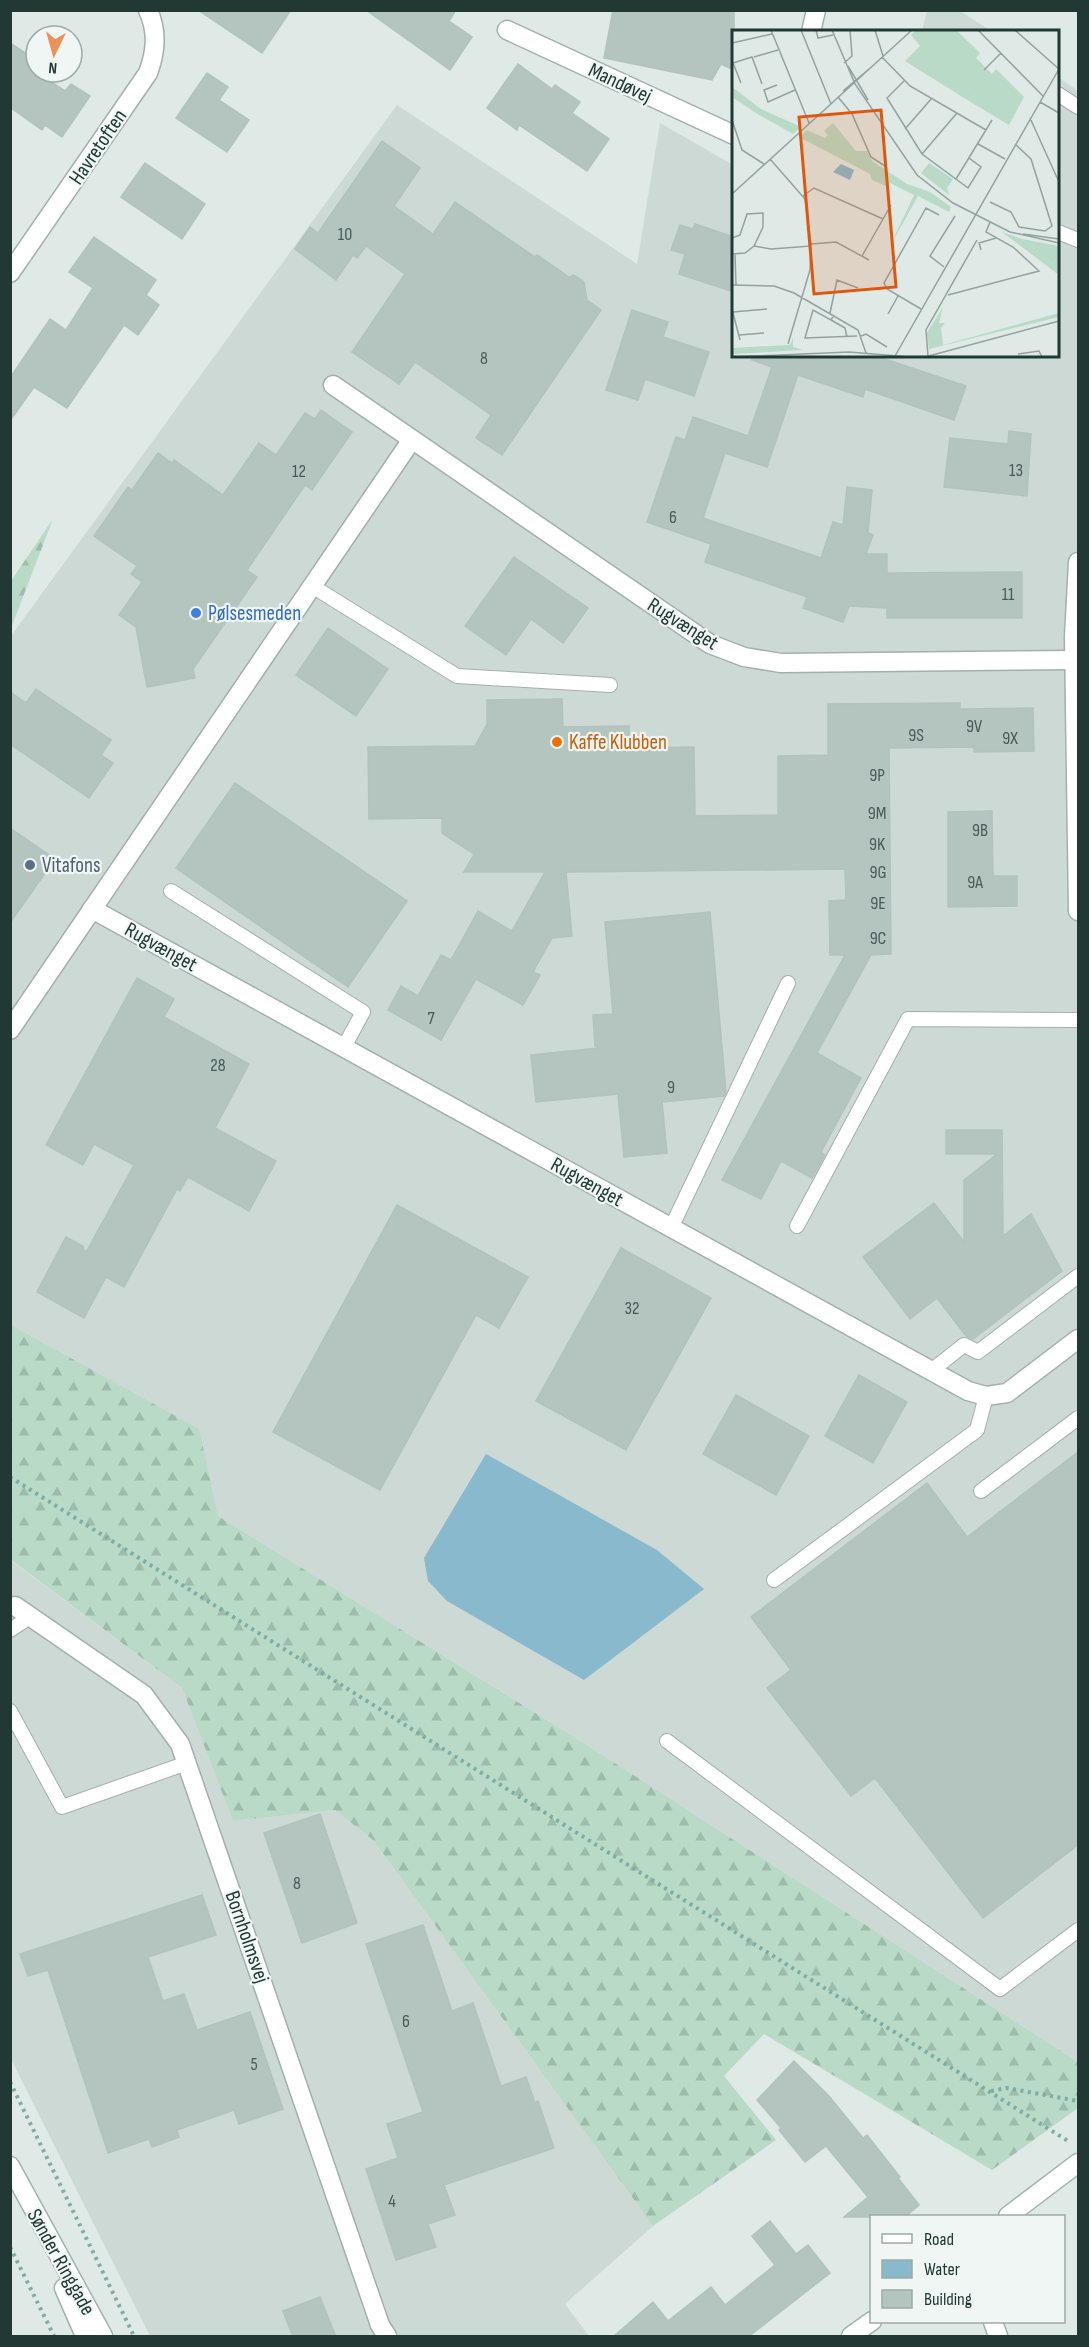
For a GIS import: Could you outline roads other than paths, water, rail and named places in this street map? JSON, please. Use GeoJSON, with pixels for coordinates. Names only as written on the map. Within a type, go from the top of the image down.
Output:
{"type":"FeatureCollection","features":[{"type":"Feature","properties":{"kind":"street","name":"Havretoften"},"geometry":{"type":"LineString","coordinates":[[10,273],[148,73],[154,56],[155,37],[148,10]]}},
{"type":"Feature","properties":{"kind":"street"},"geometry":{"type":"LineString","coordinates":[[811,30],[816,10]]}},
{"type":"Feature","properties":{"kind":"street","name":"Mandøvej"},"geometry":{"type":"LineString","coordinates":[[507,30],[732,134]]}},
{"type":"Feature","properties":{"kind":"street","name":"Rugvænget"},"geometry":{"type":"LineString","coordinates":[[333,385],[411,441],[710,644],[744,657],[782,663],[1074,660]]}},
{"type":"Feature","properties":{"kind":"street"},"geometry":{"type":"LineString","coordinates":[[10,1030],[411,441]]}},
{"type":"Feature","properties":{"kind":"street"},"geometry":{"type":"LineString","coordinates":[[1078,561],[1074,660],[1077,704],[1078,911]]}},
{"type":"Feature","properties":{"kind":"street","name":"Rugvænget"},"geometry":{"type":"LineString","coordinates":[[92,909],[931,1371],[968,1391],[986,1396]]}},
{"type":"Feature","properties":{"kind":"street"},"geometry":{"type":"LineString","coordinates":[[986,1396],[1007,1393],[1078,1339]]}},
{"type":"Feature","properties":{"kind":"street","name":"Bornholmsvej"},"geometry":{"type":"LineString","coordinates":[[13,1605],[144,1695],[180,1744],[387,2337]]}},
{"type":"Feature","properties":{"kind":"street"},"geometry":{"type":"LineString","coordinates":[[1011,2215],[1078,2163]]}},
{"type":"Feature","properties":{"kind":"street","name":"Sønder Ringgade"},"geometry":{"type":"LineString","coordinates":[[10,2166],[84,2332]]}},
{"type":"Feature","properties":{"kind":"street","name":"Sønder Ringgade"},"geometry":{"type":"LineString","coordinates":[[20,2187],[102,2337]]}},
{"type":"Feature","properties":{"kind":"street"},"geometry":{"type":"LineString","coordinates":[[851,2337],[870,2322]]}},
{"type":"Feature","properties":{"kind":"lane"},"geometry":{"type":"LineString","coordinates":[[1059,95],[1078,107]]}},
{"type":"Feature","properties":{"kind":"lane"},"geometry":{"type":"LineString","coordinates":[[1059,232],[1078,240]]}},
{"type":"Feature","properties":{"kind":"lane"},"geometry":{"type":"LineString","coordinates":[[312,586],[457,676],[610,685]]}},
{"type":"Feature","properties":{"kind":"lane"},"geometry":{"type":"LineString","coordinates":[[171,891],[363,1012],[344,1047]]}},
{"type":"Feature","properties":{"kind":"lane"},"geometry":{"type":"LineString","coordinates":[[671,1228],[788,983]]}},
{"type":"Feature","properties":{"kind":"lane"},"geometry":{"type":"LineString","coordinates":[[797,1226],[908,1019],[1078,1020]]}},
{"type":"Feature","properties":{"kind":"lane"},"geometry":{"type":"LineString","coordinates":[[931,1371],[964,1344],[978,1352],[1076,1283]]}},
{"type":"Feature","properties":{"kind":"lane"},"geometry":{"type":"LineString","coordinates":[[774,1581],[976,1430],[986,1396]]}},
{"type":"Feature","properties":{"kind":"lane"},"geometry":{"type":"LineString","coordinates":[[981,1491],[1078,1418]]}},
{"type":"Feature","properties":{"kind":"lane"},"geometry":{"type":"LineString","coordinates":[[10,1630],[30,1617]]}},
{"type":"Feature","properties":{"kind":"lane"},"geometry":{"type":"LineString","coordinates":[[10,1711],[62,1807],[187,1763]]}},
{"type":"Feature","properties":{"kind":"lane"},"geometry":{"type":"LineString","coordinates":[[667,1742],[1000,1989],[1078,1930]]}},
{"type":"Feature","properties":{"kind":"water"},"geometry":{"type":"Polygon","coordinates":[[[486,1454],[657,1550],[704,1589],[584,1680],[447,1601],[428,1581],[424,1558],[486,1454]]]}},
{"type":"Feature","properties":{"kind":"place","name":"Pølsesmeden"},"geometry":{"type":"Point","coordinates":[196,613]}},
{"type":"Feature","properties":{"kind":"place","name":"Kaffe Klubben"},"geometry":{"type":"Point","coordinates":[557,742]}},
{"type":"Feature","properties":{"kind":"place","name":"Vitafons"},"geometry":{"type":"Point","coordinates":[30,865]}}]}
